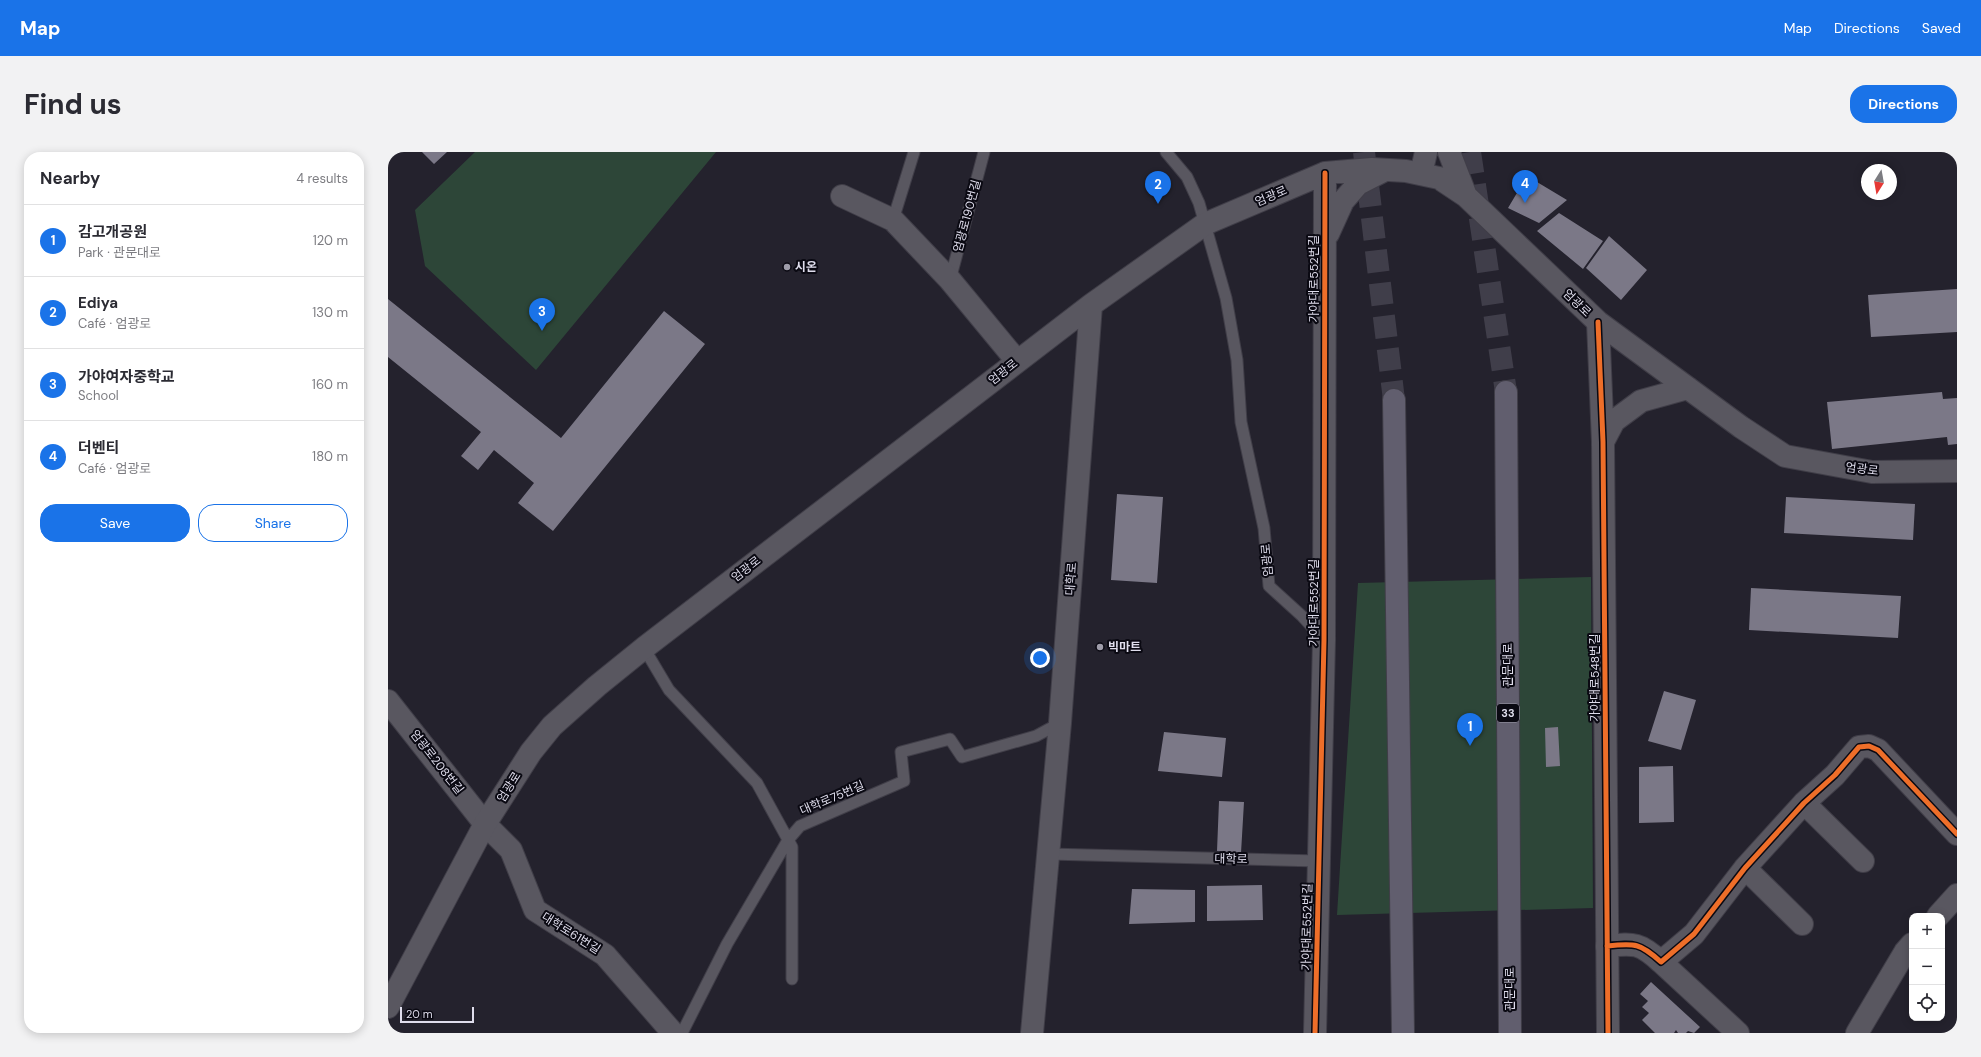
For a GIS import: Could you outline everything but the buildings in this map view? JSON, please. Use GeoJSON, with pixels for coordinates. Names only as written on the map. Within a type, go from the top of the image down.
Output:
{"type":"FeatureCollection","features":[{"type":"Feature","properties":{"kind":"highway","name":"관문대로"},"geometry":{"type":"LineString","coordinates":[[1506,392],[1510,1033]]}},
{"type":"Feature","properties":{"kind":"highway"},"geometry":{"type":"LineString","coordinates":[[1394,400],[1403,1033]]}},
{"type":"Feature","properties":{"kind":"street"},"geometry":{"type":"LineString","coordinates":[[1426,152],[1430,176]]}},
{"type":"Feature","properties":{"kind":"street"},"geometry":{"type":"LineString","coordinates":[[1430,176],[1445,152]]}},
{"type":"Feature","properties":{"kind":"street"},"geometry":{"type":"LineString","coordinates":[[1449,152],[1466,196]]}},
{"type":"Feature","properties":{"kind":"street","name":"엄광로"},"geometry":{"type":"LineString","coordinates":[[388,1007],[485,824],[530,752],[552,726],[644,648],[1091,305],[1205,224],[1325,173],[1372,169],[1430,176],[1466,196],[1598,322],[1742,427],[1785,456],[1872,472],[1957,471]]}},
{"type":"Feature","properties":{"kind":"street"},"geometry":{"type":"LineString","coordinates":[[1324,243],[1343,201],[1358,184],[1386,170]]}},
{"type":"Feature","properties":{"kind":"street","name":"가야대로552번길"},"geometry":{"type":"LineString","coordinates":[[1314,1033],[1324,640],[1325,173]]}},
{"type":"Feature","properties":{"kind":"street"},"geometry":{"type":"LineString","coordinates":[[842,196],[893,220],[950,280],[1017,361]]}},
{"type":"Feature","properties":{"kind":"street","name":"대학로"},"geometry":{"type":"LineString","coordinates":[[1032,1033],[1060,723],[1091,305]]}},
{"type":"Feature","properties":{"kind":"street","name":"가야대로548번길"},"geometry":{"type":"LineString","coordinates":[[1598,322],[1603,442],[1608,1033]]}},
{"type":"Feature","properties":{"kind":"street"},"geometry":{"type":"LineString","coordinates":[[1603,442],[1614,421],[1641,401],[1688,388]]}},
{"type":"Feature","properties":{"kind":"street","name":"엄광로208번길"},"geometry":{"type":"LineString","coordinates":[[388,701],[485,824]]}},
{"type":"Feature","properties":{"kind":"street"},"geometry":{"type":"LineString","coordinates":[[1661,962],[1694,934],[1745,868],[1804,803],[1835,775],[1859,747],[1868,746],[1878,750],[1957,834]]}},
{"type":"Feature","properties":{"kind":"street"},"geometry":{"type":"LineString","coordinates":[[1804,803],[1863,862]]}},
{"type":"Feature","properties":{"kind":"street","name":"대학로61번길"},"geometry":{"type":"LineString","coordinates":[[485,824],[511,850],[535,910],[605,955],[673,1033]]}},
{"type":"Feature","properties":{"kind":"street"},"geometry":{"type":"LineString","coordinates":[[1745,868],[1802,924]]}},
{"type":"Feature","properties":{"kind":"street"},"geometry":{"type":"LineString","coordinates":[[1941,913],[1957,895]]}},
{"type":"Feature","properties":{"kind":"street"},"geometry":{"type":"LineString","coordinates":[[1607,946],[1631,944],[1647,949],[1738,1033]]}},
{"type":"Feature","properties":{"kind":"street"},"geometry":{"type":"LineString","coordinates":[[1857,1033],[1896,965],[1909,948]]}},
{"type":"Feature","properties":{"kind":"lane"},"geometry":{"type":"LineString","coordinates":[[893,220],[914,152]]}},
{"type":"Feature","properties":{"kind":"lane","name":"엄광로190번길"},"geometry":{"type":"LineString","coordinates":[[950,280],[984,152]]}},
{"type":"Feature","properties":{"kind":"lane"},"geometry":{"type":"LineString","coordinates":[[1166,152],[1187,178],[1205,224]]}},
{"type":"Feature","properties":{"kind":"lane","name":"엄광로"},"geometry":{"type":"LineString","coordinates":[[1205,224],[1226,298],[1234,344],[1241,422],[1264,528],[1269,586],[1302,616],[1324,640]]}},
{"type":"Feature","properties":{"kind":"lane"},"geometry":{"type":"LineString","coordinates":[[644,648],[669,690],[757,783],[792,847],[792,979]]}},
{"type":"Feature","properties":{"kind":"lane","name":"대학로75번길"},"geometry":{"type":"LineString","coordinates":[[682,1033],[727,944],[788,840],[800,826],[904,781],[900,752],[950,739],[962,757],[1036,736],[1060,723]]}},
{"type":"Feature","properties":{"kind":"lane","name":"대학로"},"geometry":{"type":"LineString","coordinates":[[1049,854],[1318,861]]}},
{"type":"Feature","properties":{"kind":"green space"},"geometry":{"type":"Polygon","coordinates":[[[475,152],[716,152],[536,370],[425,266],[415,210],[475,152]]]}},
{"type":"Feature","properties":{"kind":"green space"},"geometry":{"type":"Polygon","coordinates":[[[1591,577],[1593,908],[1337,915],[1358,583],[1591,577]]]}},
{"type":"Feature","properties":{"kind":"tunnel"},"geometry":{"type":"LineString","coordinates":[[1364,152],[1394,400]]}},
{"type":"Feature","properties":{"kind":"tunnel"},"geometry":{"type":"LineString","coordinates":[[1470,152],[1506,392]]}},
{"type":"Feature","properties":{"kind":"cycle path"},"geometry":{"type":"LineString","coordinates":[[1315,1033],[1324,640],[1325,173]]}},
{"type":"Feature","properties":{"kind":"cycle path"},"geometry":{"type":"LineString","coordinates":[[1598,322],[1603,442],[1608,1033]]}},
{"type":"Feature","properties":{"kind":"cycle path"},"geometry":{"type":"LineString","coordinates":[[1607,946],[1637,946],[1648,951],[1661,962],[1694,934],[1745,868],[1804,803],[1835,775],[1859,747],[1869,746],[1878,750],[1957,834]]}},
{"type":"Feature","properties":{"kind":"place","name":"더벤티"},"geometry":{"type":"Point","coordinates":[1525,203]}},
{"type":"Feature","properties":{"kind":"place","name":"Ediya"},"geometry":{"type":"Point","coordinates":[1158,204]}},
{"type":"Feature","properties":{"kind":"place","name":"시온"},"geometry":{"type":"Point","coordinates":[787,267]}},
{"type":"Feature","properties":{"kind":"place","name":"가야여자중학교"},"geometry":{"type":"Point","coordinates":[542,331]}},
{"type":"Feature","properties":{"kind":"place","name":"빅마트"},"geometry":{"type":"Point","coordinates":[1100,647]}},
{"type":"Feature","properties":{"kind":"place","name":"감고개공원"},"geometry":{"type":"Point","coordinates":[1470,746]}}]}
